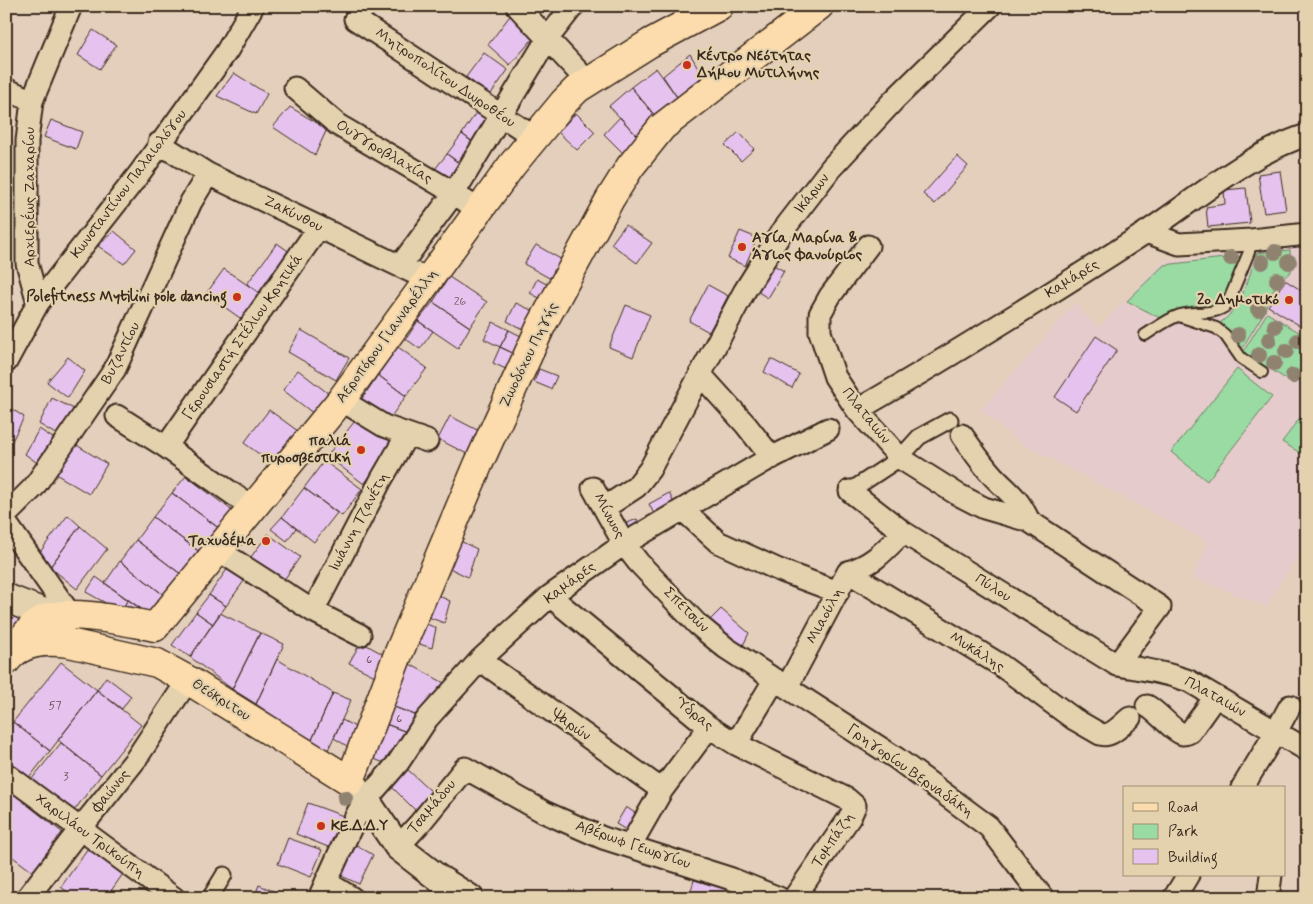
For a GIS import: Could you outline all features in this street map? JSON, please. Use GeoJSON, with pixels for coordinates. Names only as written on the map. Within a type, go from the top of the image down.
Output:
{"type":"FeatureCollection","features":[{"type":"Feature","properties":{"kind":"main road","name":"Αεροπόρου Γιανναρέλλη"},"geometry":{"type":"LineString","coordinates":[[155,627],[341,400],[478,210],[534,137],[564,102],[577,89],[650,43],[719,6]]}},
{"type":"Feature","properties":{"kind":"main road","name":"Ζωοδόχου Πηγής"},"geometry":{"type":"LineString","coordinates":[[358,790],[397,657],[478,465],[541,326],[610,199],[630,167],[662,127],[819,6]]}},
{"type":"Feature","properties":{"kind":"main road"},"geometry":{"type":"LineString","coordinates":[[6,598],[61,615],[115,620],[155,627],[150,633],[148,649],[157,663]]}},
{"type":"Feature","properties":{"kind":"main road"},"geometry":{"type":"LineString","coordinates":[[8,659],[32,627],[44,619],[61,615]]}},
{"type":"Feature","properties":{"kind":"main road"},"geometry":{"type":"LineString","coordinates":[[108,652],[120,650],[128,639],[125,625],[115,620]]}},
{"type":"Feature","properties":{"kind":"main road","name":"Θεόκριτου"},"geometry":{"type":"LineString","coordinates":[[8,659],[26,645],[47,642],[69,643],[157,663],[188,680],[358,790]]}},
{"type":"Feature","properties":{"kind":"street","name":"Αρχιερέως Ζαχαρίου"},"geometry":{"type":"LineString","coordinates":[[38,303],[27,263],[27,141],[32,101],[71,6]]}},
{"type":"Feature","properties":{"kind":"street","name":"Κωνσταντίνου Παλαιολόγου"},"geometry":{"type":"LineString","coordinates":[[6,362],[38,303],[134,181],[226,51],[253,6]]}},
{"type":"Feature","properties":{"kind":"street"},"geometry":{"type":"LineString","coordinates":[[517,6],[588,82]]}},
{"type":"Feature","properties":{"kind":"street"},"geometry":{"type":"LineString","coordinates":[[400,266],[454,193],[548,38],[574,6]]}},
{"type":"Feature","properties":{"kind":"street","name":"Ικάρων"},"geometry":{"type":"LineString","coordinates":[[604,508],[636,487],[650,469],[744,292],[781,233],[832,168],[899,94],[990,6]]}},
{"type":"Feature","properties":{"kind":"street","name":"Μητροπολίτου Δωροθέου"},"geometry":{"type":"LineString","coordinates":[[360,13],[500,116],[534,137]]}},
{"type":"Feature","properties":{"kind":"street","name":"Ουγγροβλαχίας"},"geometry":{"type":"LineString","coordinates":[[295,88],[338,126],[454,193],[478,210]]}},
{"type":"Feature","properties":{"kind":"street"},"geometry":{"type":"LineString","coordinates":[[6,89],[32,101]]}},
{"type":"Feature","properties":{"kind":"street","name":"Καμάρες"},"geometry":{"type":"LineString","coordinates":[[857,410],[970,345],[1146,232],[1250,161],[1288,141],[1307,135]]}},
{"type":"Feature","properties":{"kind":"street","name":"Ζακύνθου"},"geometry":{"type":"LineString","coordinates":[[160,144],[208,174],[429,280]]}},
{"type":"Feature","properties":{"kind":"street","name":"Βυζαντίου"},"geometry":{"type":"LineString","coordinates":[[6,515],[34,487],[115,369],[191,202],[208,174]]}},
{"type":"Feature","properties":{"kind":"street","name":"Γερουσιαστή Στέλιου Κρητικά"},"geometry":{"type":"LineString","coordinates":[[166,447],[319,226]]}},
{"type":"Feature","properties":{"kind":"street"},"geometry":{"type":"LineString","coordinates":[[1146,232],[1179,244],[1251,240],[1307,234]]}},
{"type":"Feature","properties":{"kind":"street","name":"Πλαταιών"},"geometry":{"type":"LineString","coordinates":[[868,246],[830,296],[820,314],[820,332],[836,377],[857,410],[900,458],[957,494],[984,508],[1029,521],[1160,607],[1117,665],[1174,675],[1189,681],[1307,750]]}},
{"type":"Feature","properties":{"kind":"street"},"geometry":{"type":"LineString","coordinates":[[700,374],[746,425],[772,458]]}},
{"type":"Feature","properties":{"kind":"street","name":"Ιωάννη Τζανέτη"},"geometry":{"type":"LineString","coordinates":[[313,611],[381,480],[417,438],[384,426],[341,400]]}},
{"type":"Feature","properties":{"kind":"street"},"geometry":{"type":"LineString","coordinates":[[117,416],[166,447],[253,508]]}},
{"type":"Feature","properties":{"kind":"street"},"geometry":{"type":"LineString","coordinates":[[850,491],[900,458],[919,437],[956,428]]}},
{"type":"Feature","properties":{"kind":"street","name":"Πλαταιών"},"geometry":{"type":"LineString","coordinates":[[956,428],[993,476],[1022,506],[1029,521]]}},
{"type":"Feature","properties":{"kind":"street","name":"Καμάρες"},"geometry":{"type":"LineString","coordinates":[[322,890],[350,827],[358,790],[398,763],[427,719],[480,660],[550,596],[624,544],[772,458],[828,429]]}},
{"type":"Feature","properties":{"kind":"street","name":"Μίνωος"},"geometry":{"type":"LineString","coordinates":[[593,488],[624,544]]}},
{"type":"Feature","properties":{"kind":"street","name":"Πύλου"},"geometry":{"type":"LineString","coordinates":[[850,491],[903,532],[1117,665]]}},
{"type":"Feature","properties":{"kind":"street"},"geometry":{"type":"LineString","coordinates":[[683,510],[718,542],[779,570],[838,592]]}},
{"type":"Feature","properties":{"kind":"street"},"geometry":{"type":"LineString","coordinates":[[6,522],[61,615]]}},
{"type":"Feature","properties":{"kind":"street","name":"Μιαούλη"},"geometry":{"type":"LineString","coordinates":[[736,744],[781,683],[838,592],[848,572],[866,566],[876,559],[903,532]]}},
{"type":"Feature","properties":{"kind":"street","name":"Σπετσών"},"geometry":{"type":"LineString","coordinates":[[624,544],[638,562],[697,624],[726,648],[756,667]]}},
{"type":"Feature","properties":{"kind":"street"},"geometry":{"type":"LineString","coordinates":[[218,550],[313,611],[360,635]]}},
{"type":"Feature","properties":{"kind":"street","name":"Μυκάλης"},"geometry":{"type":"LineString","coordinates":[[848,572],[999,664],[1074,719],[1104,736],[1110,734],[1139,712],[1153,709],[1179,732],[1184,734],[1190,732],[1215,697]]}},
{"type":"Feature","properties":{"kind":"street","name":"Ύδρας"},"geometry":{"type":"LineString","coordinates":[[550,596],[708,727],[736,744],[847,799],[855,806]]}},
{"type":"Feature","properties":{"kind":"street","name":"Ψαρών"},"geometry":{"type":"LineString","coordinates":[[480,660],[662,790]]}},
{"type":"Feature","properties":{"kind":"street","name":"Γρηγορίου Βερναδάκη"},"geometry":{"type":"LineString","coordinates":[[756,667],[896,758],[989,827],[1043,898]]}},
{"type":"Feature","properties":{"kind":"street","name":"Φαώνος"},"geometry":{"type":"LineString","coordinates":[[27,898],[136,759],[188,680]]}},
{"type":"Feature","properties":{"kind":"street"},"geometry":{"type":"LineString","coordinates":[[1243,786],[1290,706]]}},
{"type":"Feature","properties":{"kind":"street"},"geometry":{"type":"LineString","coordinates":[[630,846],[662,790],[708,727]]}},
{"type":"Feature","properties":{"kind":"street","name":"Αβέρωφ Γεωργίου"},"geometry":{"type":"LineString","coordinates":[[465,768],[544,812],[603,838],[732,879],[779,898]]}},
{"type":"Feature","properties":{"kind":"street","name":"Τσαμάδου"},"geometry":{"type":"LineString","coordinates":[[398,847],[465,768]]}},
{"type":"Feature","properties":{"kind":"street","name":"Χαριλάου Τρικούπη"},"geometry":{"type":"LineString","coordinates":[[6,774],[174,898]]}},
{"type":"Feature","properties":{"kind":"street","name":"Θεόκριτου"},"geometry":{"type":"LineString","coordinates":[[358,790],[398,847],[438,878],[470,898]]}},
{"type":"Feature","properties":{"kind":"street","name":"Τομπάζη"},"geometry":{"type":"LineString","coordinates":[[794,898],[850,817],[855,806]]}},
{"type":"Feature","properties":{"kind":"street"},"geometry":{"type":"LineString","coordinates":[[210,898],[224,875]]}},
{"type":"Feature","properties":{"kind":"street"},"geometry":{"type":"LineString","coordinates":[[1174,898],[1187,876]]}},
{"type":"Feature","properties":{"kind":"street"},"geometry":{"type":"LineString","coordinates":[[1268,898],[1272,876]]}},
{"type":"Feature","properties":{"kind":"street"},"geometry":{"type":"LineString","coordinates":[[322,890],[352,898]]}},
{"type":"Feature","properties":{"kind":"lane"},"geometry":{"type":"LineString","coordinates":[[1145,335],[1178,316],[1221,310],[1227,305],[1249,252],[1251,240]]}},
{"type":"Feature","properties":{"kind":"lane"},"geometry":{"type":"LineString","coordinates":[[1178,316],[1216,328],[1225,335],[1241,358],[1262,372]]}},
{"type":"Feature","properties":{"kind":"shaded area"},"geometry":{"type":"Polygon","coordinates":[[[1307,246],[1307,541],[1266,607],[1193,577],[1208,542],[1017,441],[981,410],[1075,303],[1098,328],[1163,262],[1307,246]]]}},
{"type":"Feature","properties":{"kind":"green space"},"geometry":{"type":"Polygon","coordinates":[[[1290,250],[1291,272],[1274,289],[1265,311],[1241,350],[1221,322],[1240,300],[1257,253],[1290,250]]]}},
{"type":"Feature","properties":{"kind":"green space"},"geometry":{"type":"Polygon","coordinates":[[[1241,256],[1226,294],[1217,304],[1196,305],[1172,312],[1160,318],[1127,301],[1164,265],[1241,256]]]}},
{"type":"Feature","properties":{"kind":"green space"},"geometry":{"type":"Polygon","coordinates":[[[1267,313],[1307,337],[1307,363],[1294,384],[1243,352],[1267,313]]]}},
{"type":"Feature","properties":{"kind":"green space"},"geometry":{"type":"Polygon","coordinates":[[[1237,369],[1272,397],[1207,481],[1171,452],[1237,369]]]}},
{"type":"Feature","properties":{"kind":"green space"},"geometry":{"type":"Polygon","coordinates":[[[1305,411],[1307,412],[1307,457],[1282,442],[1305,411]]]}},
{"type":"Feature","properties":{"kind":"building"},"geometry":{"type":"Polygon","coordinates":[[[512,13],[537,34],[510,65],[488,45],[512,13]]]}},
{"type":"Feature","properties":{"kind":"building"},"geometry":{"type":"Polygon","coordinates":[[[93,30],[116,45],[100,69],[78,55],[93,30]]]}},
{"type":"Feature","properties":{"kind":"building"},"geometry":{"type":"Polygon","coordinates":[[[484,53],[508,70],[490,95],[466,77],[484,53]]]}},
{"type":"Feature","properties":{"kind":"building","name":"Κέντρο Νεότητας Δήμου Μυτιλήνης"},"geometry":{"type":"Polygon","coordinates":[[[690,54],[703,76],[677,97],[663,76],[690,54]]]}},
{"type":"Feature","properties":{"kind":"building"},"geometry":{"type":"Polygon","coordinates":[[[656,68],[677,97],[656,117],[631,87],[656,68]]]}},
{"type":"Feature","properties":{"kind":"building"},"geometry":{"type":"Polygon","coordinates":[[[234,73],[267,94],[256,114],[217,96],[234,73]]]}},
{"type":"Feature","properties":{"kind":"building"},"geometry":{"type":"Polygon","coordinates":[[[631,87],[656,117],[639,138],[609,106],[631,87]]]}},
{"type":"Feature","properties":{"kind":"building"},"geometry":{"type":"Polygon","coordinates":[[[290,107],[327,129],[315,155],[273,127],[290,107]]]}},
{"type":"Feature","properties":{"kind":"building"},"geometry":{"type":"Polygon","coordinates":[[[477,111],[494,122],[479,146],[462,134],[477,111]]]}},
{"type":"Feature","properties":{"kind":"building"},"geometry":{"type":"Polygon","coordinates":[[[576,113],[595,132],[577,150],[558,132],[576,113]]]}},
{"type":"Feature","properties":{"kind":"building"},"geometry":{"type":"Polygon","coordinates":[[[620,117],[639,138],[624,154],[604,134],[620,117]]]}},
{"type":"Feature","properties":{"kind":"building"},"geometry":{"type":"Polygon","coordinates":[[[51,120],[82,132],[76,149],[44,137],[51,120]]]}},
{"type":"Feature","properties":{"kind":"building"},"geometry":{"type":"Polygon","coordinates":[[[739,132],[754,149],[741,161],[725,145],[739,132]]]}},
{"type":"Feature","properties":{"kind":"building"},"geometry":{"type":"Polygon","coordinates":[[[462,134],[472,142],[457,162],[447,154],[462,134]]]}},
{"type":"Feature","properties":{"kind":"building"},"geometry":{"type":"Polygon","coordinates":[[[447,154],[465,167],[452,188],[431,174],[447,154]]]}},
{"type":"Feature","properties":{"kind":"building"},"geometry":{"type":"Polygon","coordinates":[[[957,156],[968,166],[935,204],[923,194],[957,156]]]}},
{"type":"Feature","properties":{"kind":"building"},"geometry":{"type":"Polygon","coordinates":[[[1280,171],[1286,210],[1264,213],[1258,174],[1280,171]]]}},
{"type":"Feature","properties":{"kind":"building"},"geometry":{"type":"Polygon","coordinates":[[[1246,188],[1250,223],[1208,227],[1206,207],[1225,204],[1224,190],[1246,188]]]}},
{"type":"Feature","properties":{"kind":"building"},"geometry":{"type":"Polygon","coordinates":[[[625,225],[652,243],[637,263],[611,244],[625,225]]]}},
{"type":"Feature","properties":{"kind":"building"},"geometry":{"type":"Polygon","coordinates":[[[114,231],[136,249],[124,264],[98,246],[114,231]]]}},
{"type":"Feature","properties":{"kind":"building"},"geometry":{"type":"Polygon","coordinates":[[[740,231],[757,238],[745,266],[728,258],[740,231]]]}},
{"type":"Feature","properties":{"kind":"building"},"geometry":{"type":"Polygon","coordinates":[[[277,243],[298,258],[268,299],[247,284],[277,243]]]}},
{"type":"Feature","properties":{"kind":"building"},"geometry":{"type":"Polygon","coordinates":[[[536,245],[564,261],[553,280],[524,264],[536,245]]]}},
{"type":"Feature","properties":{"kind":"building"},"geometry":{"type":"Polygon","coordinates":[[[770,263],[784,271],[768,298],[755,290],[770,263]]]}},
{"type":"Feature","properties":{"kind":"building","name":"Polefitness Mytilini pole dancing"},"geometry":{"type":"Polygon","coordinates":[[[224,269],[268,299],[250,325],[206,294],[224,269]]]}},
{"type":"Feature","properties":{"kind":"building"},"geometry":{"type":"Polygon","coordinates":[[[449,277],[487,302],[470,327],[433,302],[449,277]]]}},
{"type":"Feature","properties":{"kind":"building"},"geometry":{"type":"Polygon","coordinates":[[[537,279],[552,287],[545,301],[530,293],[537,279]]]}},
{"type":"Feature","properties":{"kind":"building","name":"2ο Δημοτικό"},"geometry":{"type":"Polygon","coordinates":[[[1285,280],[1307,294],[1307,330],[1268,306],[1285,280]]]}},
{"type":"Feature","properties":{"kind":"building"},"geometry":{"type":"Polygon","coordinates":[[[708,285],[728,296],[709,332],[689,321],[708,285]]]}},
{"type":"Feature","properties":{"kind":"building"},"geometry":{"type":"Polygon","coordinates":[[[433,302],[470,327],[458,348],[418,321],[433,302]]]}},
{"type":"Feature","properties":{"kind":"building"},"geometry":{"type":"Polygon","coordinates":[[[516,303],[540,314],[530,333],[507,321],[516,303]]]}},
{"type":"Feature","properties":{"kind":"building"},"geometry":{"type":"Polygon","coordinates":[[[626,305],[650,315],[633,357],[609,347],[626,305]]]}},
{"type":"Feature","properties":{"kind":"building"},"geometry":{"type":"Polygon","coordinates":[[[418,321],[433,331],[420,349],[406,339],[418,321]]]}},
{"type":"Feature","properties":{"kind":"building"},"geometry":{"type":"Polygon","coordinates":[[[493,322],[509,330],[500,347],[484,339],[493,322]]]}},
{"type":"Feature","properties":{"kind":"building"},"geometry":{"type":"Polygon","coordinates":[[[301,330],[349,358],[336,380],[288,352],[301,330]]]}},
{"type":"Feature","properties":{"kind":"building"},"geometry":{"type":"Polygon","coordinates":[[[509,330],[529,340],[521,357],[500,347],[509,330]]]}},
{"type":"Feature","properties":{"kind":"building"},"geometry":{"type":"Polygon","coordinates":[[[1096,336],[1117,350],[1076,411],[1055,397],[1096,336]]]}},
{"type":"Feature","properties":{"kind":"building"},"geometry":{"type":"Polygon","coordinates":[[[398,347],[427,368],[406,396],[378,375],[398,347]]]}},
{"type":"Feature","properties":{"kind":"building"},"geometry":{"type":"Polygon","coordinates":[[[500,347],[521,357],[514,373],[493,363],[500,347]]]}},
{"type":"Feature","properties":{"kind":"building"},"geometry":{"type":"Polygon","coordinates":[[[68,357],[85,371],[68,398],[47,382],[68,357]]]}},
{"type":"Feature","properties":{"kind":"building"},"geometry":{"type":"Polygon","coordinates":[[[771,359],[799,374],[792,388],[764,372],[771,359]]]}},
{"type":"Feature","properties":{"kind":"building"},"geometry":{"type":"Polygon","coordinates":[[[539,369],[557,376],[551,389],[534,382],[539,369]]]}},
{"type":"Feature","properties":{"kind":"building"},"geometry":{"type":"Polygon","coordinates":[[[298,370],[329,394],[314,414],[283,390],[298,370]]]}},
{"type":"Feature","properties":{"kind":"building"},"geometry":{"type":"Polygon","coordinates":[[[378,375],[406,396],[387,422],[359,403],[378,375]]]}},
{"type":"Feature","properties":{"kind":"building"},"geometry":{"type":"Polygon","coordinates":[[[52,398],[78,411],[62,438],[39,424],[52,398]]]}},
{"type":"Feature","properties":{"kind":"building"},"geometry":{"type":"Polygon","coordinates":[[[6,405],[24,417],[6,453],[6,405]]]}},
{"type":"Feature","properties":{"kind":"building"},"geometry":{"type":"Polygon","coordinates":[[[269,410],[302,434],[277,467],[244,443],[269,410]]]}},
{"type":"Feature","properties":{"kind":"building","name":"παλιά πυροσβεστική"},"geometry":{"type":"Polygon","coordinates":[[[359,416],[395,444],[364,484],[327,456],[359,416]]]}},
{"type":"Feature","properties":{"kind":"building"},"geometry":{"type":"Polygon","coordinates":[[[450,416],[483,433],[471,456],[438,439],[450,416]]]}},
{"type":"Feature","properties":{"kind":"building"},"geometry":{"type":"Polygon","coordinates":[[[39,429],[59,442],[43,467],[25,454],[39,429]]]}},
{"type":"Feature","properties":{"kind":"building"},"geometry":{"type":"Polygon","coordinates":[[[75,444],[107,464],[89,494],[54,473],[75,444]]]}},
{"type":"Feature","properties":{"kind":"building"},"geometry":{"type":"Polygon","coordinates":[[[324,461],[362,489],[342,516],[304,488],[324,461]]]}},
{"type":"Feature","properties":{"kind":"building"},"geometry":{"type":"Polygon","coordinates":[[[186,476],[234,512],[220,529],[172,493],[186,476]]]}},
{"type":"Feature","properties":{"kind":"building"},"geometry":{"type":"Polygon","coordinates":[[[304,488],[337,513],[314,542],[282,517],[304,488]]]}},
{"type":"Feature","properties":{"kind":"building"},"geometry":{"type":"Polygon","coordinates":[[[172,493],[220,529],[201,553],[153,517],[172,493]]]}},
{"type":"Feature","properties":{"kind":"building"},"geometry":{"type":"Polygon","coordinates":[[[669,493],[677,509],[657,520],[649,504],[669,493]]]}},
{"type":"Feature","properties":{"kind":"building"},"geometry":{"type":"Polygon","coordinates":[[[68,515],[80,526],[50,567],[37,556],[68,515]]]}},
{"type":"Feature","properties":{"kind":"building"},"geometry":{"type":"Polygon","coordinates":[[[153,517],[201,553],[182,575],[136,540],[153,517]]]}},
{"type":"Feature","properties":{"kind":"building"},"geometry":{"type":"Polygon","coordinates":[[[282,517],[296,528],[287,541],[271,529],[282,517]]]}},
{"type":"Feature","properties":{"kind":"building"},"geometry":{"type":"Polygon","coordinates":[[[637,519],[642,529],[630,535],[625,524],[637,519]]]}},
{"type":"Feature","properties":{"kind":"building"},"geometry":{"type":"Polygon","coordinates":[[[80,526],[107,549],[77,589],[50,567],[80,526]]]}},
{"type":"Feature","properties":{"kind":"building"},"geometry":{"type":"Polygon","coordinates":[[[268,534],[300,557],[281,584],[248,561],[268,534]]]}},
{"type":"Feature","properties":{"kind":"building"},"geometry":{"type":"Polygon","coordinates":[[[136,540],[182,575],[165,596],[120,561],[136,540]]]}},
{"type":"Feature","properties":{"kind":"building"},"geometry":{"type":"Polygon","coordinates":[[[458,540],[477,549],[468,577],[447,567],[458,540]]]}},
{"type":"Feature","properties":{"kind":"building"},"geometry":{"type":"Polygon","coordinates":[[[120,561],[165,596],[150,615],[105,583],[120,561]]]}},
{"type":"Feature","properties":{"kind":"building"},"geometry":{"type":"Polygon","coordinates":[[[228,568],[244,581],[226,606],[209,595],[228,568]]]}},
{"type":"Feature","properties":{"kind":"building"},"geometry":{"type":"Polygon","coordinates":[[[96,577],[128,600],[120,611],[86,592],[96,577]]]}},
{"type":"Feature","properties":{"kind":"building"},"geometry":{"type":"Polygon","coordinates":[[[209,595],[226,606],[213,624],[196,612],[209,595]]]}},
{"type":"Feature","properties":{"kind":"building"},"geometry":{"type":"Polygon","coordinates":[[[437,595],[450,601],[444,623],[426,616],[437,595]]]}},
{"type":"Feature","properties":{"kind":"building"},"geometry":{"type":"Polygon","coordinates":[[[128,600],[149,615],[120,611],[128,600]]]}},
{"type":"Feature","properties":{"kind":"building"},"geometry":{"type":"Polygon","coordinates":[[[6,606],[31,619],[8,638],[6,636],[6,606]]]}},
{"type":"Feature","properties":{"kind":"building"},"geometry":{"type":"Polygon","coordinates":[[[721,609],[749,633],[738,656],[706,624],[721,609]]]}},
{"type":"Feature","properties":{"kind":"building"},"geometry":{"type":"Polygon","coordinates":[[[196,612],[213,624],[190,657],[172,645],[196,612]]]}},
{"type":"Feature","properties":{"kind":"building"},"geometry":{"type":"Polygon","coordinates":[[[220,613],[260,633],[232,689],[190,657],[220,613]]]}},
{"type":"Feature","properties":{"kind":"building"},"geometry":{"type":"Polygon","coordinates":[[[422,622],[436,628],[432,648],[413,642],[422,622]]]}},
{"type":"Feature","properties":{"kind":"building"},"geometry":{"type":"Polygon","coordinates":[[[260,633],[284,644],[256,704],[232,689],[260,633]]]}},
{"type":"Feature","properties":{"kind":"building"},"geometry":{"type":"Polygon","coordinates":[[[361,642],[390,658],[377,677],[349,663],[361,642]]]}},
{"type":"Feature","properties":{"kind":"building"},"geometry":{"type":"Polygon","coordinates":[[[277,659],[333,693],[311,742],[256,704],[277,659]]]}},
{"type":"Feature","properties":{"kind":"building"},"geometry":{"type":"Polygon","coordinates":[[[61,662],[97,690],[50,751],[13,722],[61,662]]]}},
{"type":"Feature","properties":{"kind":"building"},"geometry":{"type":"Polygon","coordinates":[[[406,662],[446,684],[415,715],[389,705],[406,662]]]}},
{"type":"Feature","properties":{"kind":"building"},"geometry":{"type":"Polygon","coordinates":[[[106,677],[131,696],[122,709],[97,690],[106,677]]]}},
{"type":"Feature","properties":{"kind":"building"},"geometry":{"type":"Polygon","coordinates":[[[97,690],[141,725],[101,775],[58,740],[97,690]]]}},
{"type":"Feature","properties":{"kind":"building"},"geometry":{"type":"Polygon","coordinates":[[[333,693],[351,700],[327,752],[311,742],[333,693]]]}},
{"type":"Feature","properties":{"kind":"building"},"geometry":{"type":"Polygon","coordinates":[[[389,705],[415,715],[407,732],[383,723],[389,705]]]}},
{"type":"Feature","properties":{"kind":"building"},"geometry":{"type":"Polygon","coordinates":[[[342,720],[363,731],[355,751],[334,738],[342,720]]]}},
{"type":"Feature","properties":{"kind":"building"},"geometry":{"type":"Polygon","coordinates":[[[13,722],[50,751],[29,778],[6,760],[6,731],[13,722]]]}},
{"type":"Feature","properties":{"kind":"building"},"geometry":{"type":"Polygon","coordinates":[[[383,723],[407,732],[393,766],[371,758],[383,723]]]}},
{"type":"Feature","properties":{"kind":"building"},"geometry":{"type":"Polygon","coordinates":[[[61,743],[101,775],[73,812],[31,780],[61,743]]]}},
{"type":"Feature","properties":{"kind":"building"},"geometry":{"type":"Polygon","coordinates":[[[407,769],[432,792],[415,810],[391,786],[407,769]]]}},
{"type":"Feature","properties":{"kind":"building"},"geometry":{"type":"Polygon","coordinates":[[[6,788],[63,833],[33,872],[6,852],[6,788]]]}},
{"type":"Feature","properties":{"kind":"building","name":"ΚΕ.Δ.Δ.Υ"},"geometry":{"type":"Polygon","coordinates":[[[308,803],[346,817],[333,849],[296,834],[308,803]]]}},
{"type":"Feature","properties":{"kind":"building"},"geometry":{"type":"Polygon","coordinates":[[[626,807],[638,815],[628,831],[616,824],[626,807]]]}},
{"type":"Feature","properties":{"kind":"building"},"geometry":{"type":"Polygon","coordinates":[[[288,838],[322,850],[311,877],[278,864],[288,838]]]}},
{"type":"Feature","properties":{"kind":"building"},"geometry":{"type":"Polygon","coordinates":[[[355,844],[373,855],[359,884],[335,873],[355,844]]]}},
{"type":"Feature","properties":{"kind":"building"},"geometry":{"type":"Polygon","coordinates":[[[90,845],[125,871],[106,898],[76,898],[61,887],[90,845]]]}},
{"type":"Feature","properties":{"kind":"building"},"geometry":{"type":"Polygon","coordinates":[[[694,880],[739,893],[738,898],[689,898],[694,880]]]}},
{"type":"Feature","properties":{"kind":"building"},"geometry":{"type":"Polygon","coordinates":[[[259,885],[290,898],[254,898],[259,885]]]}},
{"type":"Feature","properties":{"kind":"place","name":"Κέντρο Νεότητας Δήμου Μυτιλήνης"},"geometry":{"type":"Point","coordinates":[687,65]}},
{"type":"Feature","properties":{"kind":"place","name":"Αγία Μαρίνα & Άγιος Φανούριος"},"geometry":{"type":"Point","coordinates":[742,247]}},
{"type":"Feature","properties":{"kind":"place","name":"Polefitness Mytilini pole dancing"},"geometry":{"type":"Point","coordinates":[237,297]}},
{"type":"Feature","properties":{"kind":"place","name":"2ο Δημοτικό"},"geometry":{"type":"Point","coordinates":[1289,300]}},
{"type":"Feature","properties":{"kind":"place","name":"παλιά πυροσβεστική"},"geometry":{"type":"Point","coordinates":[361,450]}},
{"type":"Feature","properties":{"kind":"place","name":"Ταχυδέμα"},"geometry":{"type":"Point","coordinates":[266,541]}},
{"type":"Feature","properties":{"kind":"place","name":"ΚΕ.Δ.Δ.Υ"},"geometry":{"type":"Point","coordinates":[321,826]}}]}
